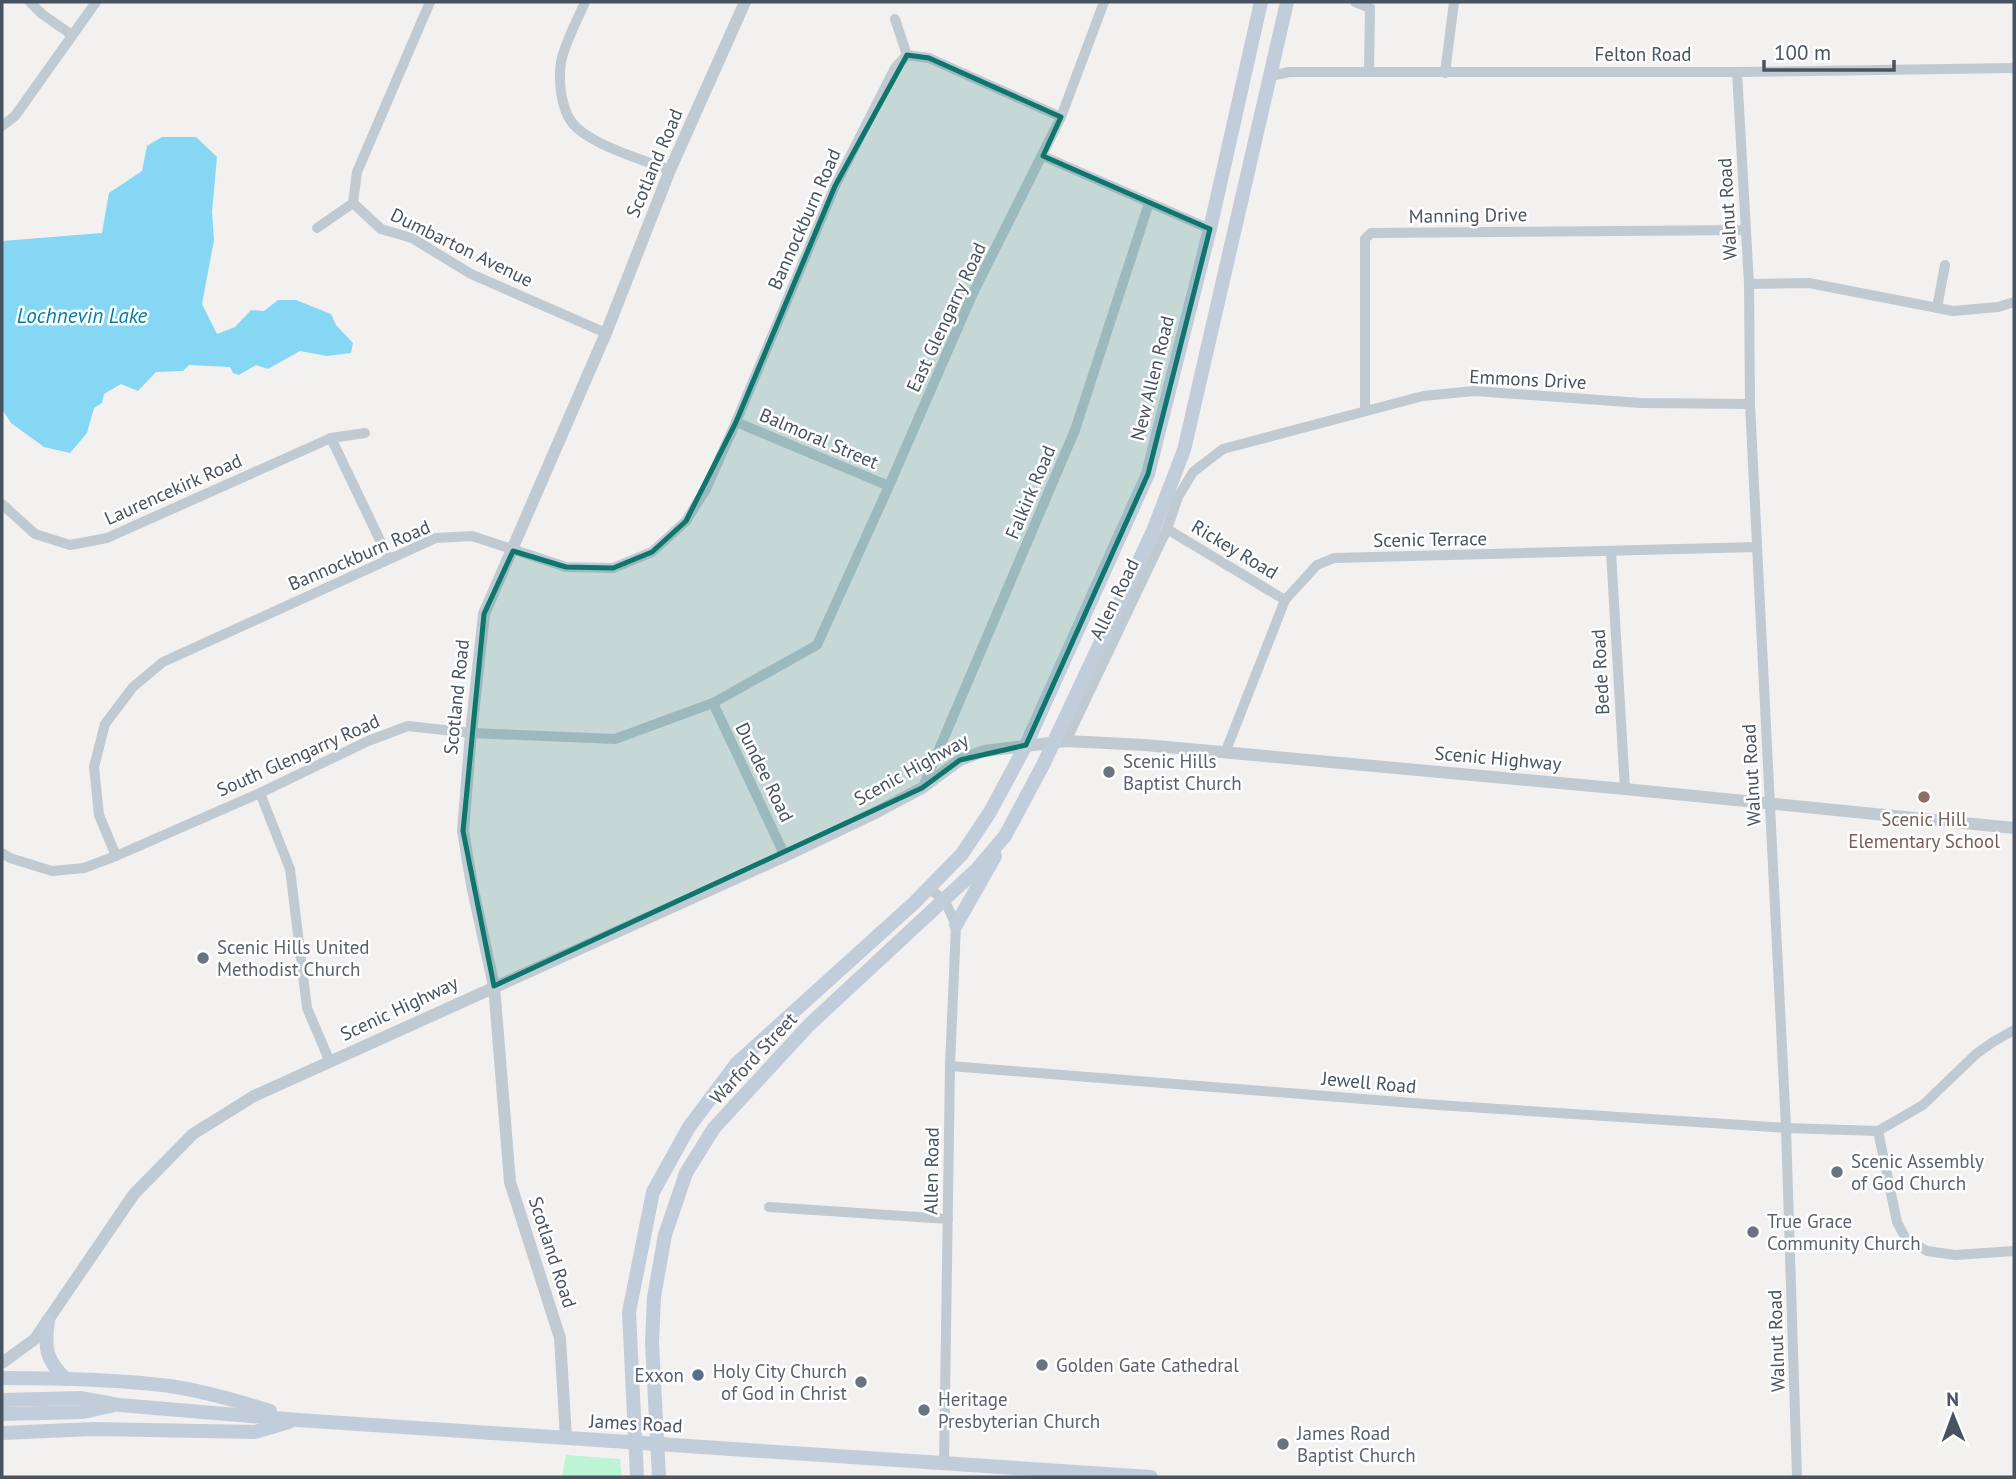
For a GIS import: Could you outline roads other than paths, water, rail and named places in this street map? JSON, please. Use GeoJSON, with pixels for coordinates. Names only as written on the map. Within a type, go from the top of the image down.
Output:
{"type":"FeatureCollection","features":[{"type":"Feature","properties":{"kind":"main road","name":"New Allen Road"},"geometry":{"type":"LineString","coordinates":[[1026,746],[1148,474],[1210,229],[1261,2]]}},
{"type":"Feature","properties":{"kind":"main road"},"geometry":{"type":"LineString","coordinates":[[1059,742],[1153,531],[1184,450],[1287,2]]}},
{"type":"Feature","properties":{"kind":"main road","name":"Warford Street"},"geometry":{"type":"LineString","coordinates":[[659,1477],[652,1343],[654,1297],[665,1236],[686,1173],[714,1128],[809,1025],[976,870],[1005,836],[1043,765],[1059,742]]}},
{"type":"Feature","properties":{"kind":"main road","name":"Warford Street"},"geometry":{"type":"LineString","coordinates":[[637,1477],[629,1312],[653,1192],[690,1127],[737,1063],[930,889],[962,854],[990,811],[1026,746]]}},
{"type":"Feature","properties":{"kind":"main road"},"geometry":{"type":"LineString","coordinates":[[956,925],[1005,836]]}},
{"type":"Feature","properties":{"kind":"main road"},"geometry":{"type":"LineString","coordinates":[[48,1321],[45,1339],[47,1353],[54,1368],[66,1379]]}},
{"type":"Feature","properties":{"kind":"main road"},"geometry":{"type":"LineString","coordinates":[[2,1378],[66,1379],[173,1387],[231,1399],[298,1420]]}},
{"type":"Feature","properties":{"kind":"main road","name":"James Road"},"geometry":{"type":"LineString","coordinates":[[2,1400],[80,1398],[119,1405],[298,1420],[1151,1477]]}},
{"type":"Feature","properties":{"kind":"main road","name":"James Road"},"geometry":{"type":"LineString","coordinates":[[2,1414],[83,1412],[119,1405]]}},
{"type":"Feature","properties":{"kind":"main road"},"geometry":{"type":"LineString","coordinates":[[2,1433],[94,1429],[256,1432],[298,1420]]}},
{"type":"Feature","properties":{"kind":"street"},"geometry":{"type":"LineString","coordinates":[[30,2],[72,35]]}},
{"type":"Feature","properties":{"kind":"street"},"geometry":{"type":"LineString","coordinates":[[2,126],[15,116],[96,2]]}},
{"type":"Feature","properties":{"kind":"street"},"geometry":{"type":"LineString","coordinates":[[317,228],[353,202],[357,172],[430,2]]}},
{"type":"Feature","properties":{"kind":"street"},"geometry":{"type":"LineString","coordinates":[[585,2],[561,62],[563,101],[570,119],[577,128],[597,142],[670,170]]}},
{"type":"Feature","properties":{"kind":"street","name":"Scotland Road"},"geometry":{"type":"LineString","coordinates":[[566,1438],[560,1338],[510,1182],[494,986],[463,831],[484,614],[606,333],[670,170],[745,2]]}},
{"type":"Feature","properties":{"kind":"street","name":"East Glengarry Road"},"geometry":{"type":"LineString","coordinates":[[817,645],[973,293],[1061,117],[1104,2]]}},
{"type":"Feature","properties":{"kind":"street"},"geometry":{"type":"LineString","coordinates":[[1355,2],[1370,8],[1370,72]]}},
{"type":"Feature","properties":{"kind":"street"},"geometry":{"type":"LineString","coordinates":[[1445,73],[1454,2]]}},
{"type":"Feature","properties":{"kind":"street"},"geometry":{"type":"LineString","coordinates":[[895,19],[907,55],[929,58],[1061,117]]}},
{"type":"Feature","properties":{"kind":"street","name":"Bannockburn Road"},"geometry":{"type":"LineString","coordinates":[[116,856],[99,816],[94,766],[105,724],[133,687],[163,662],[436,538],[472,536],[566,567],[613,568],[652,552],[686,521],[706,489],[736,422],[835,186],[895,68],[907,55]]}},
{"type":"Feature","properties":{"kind":"street","name":"Felton Road"},"geometry":{"type":"LineString","coordinates":[[1272,76],[1289,72],[1737,72],[2014,68]]}},
{"type":"Feature","properties":{"kind":"street","name":"Walnut Road"},"geometry":{"type":"LineString","coordinates":[[1737,72],[1749,284],[1749,404],[1786,1128],[1797,1477]]}},
{"type":"Feature","properties":{"kind":"street"},"geometry":{"type":"LineString","coordinates":[[1043,156],[1210,229]]}},
{"type":"Feature","properties":{"kind":"street","name":"Dumbarton Avenue"},"geometry":{"type":"LineString","coordinates":[[353,202],[382,229],[412,238],[471,274],[606,333]]}},
{"type":"Feature","properties":{"kind":"street","name":"Falkirk Road"},"geometry":{"type":"LineString","coordinates":[[922,788],[1075,430],[1149,203]]}},
{"type":"Feature","properties":{"kind":"street","name":"Manning Drive"},"geometry":{"type":"LineString","coordinates":[[1365,410],[1365,239],[1371,233],[1745,230]]}},
{"type":"Feature","properties":{"kind":"street"},"geometry":{"type":"LineString","coordinates":[[1937,308],[1945,265]]}},
{"type":"Feature","properties":{"kind":"street"},"geometry":{"type":"LineString","coordinates":[[1749,284],[1809,283],[1953,311],[1998,307],[2014,302]]}},
{"type":"Feature","properties":{"kind":"street","name":"Emmons Drive"},"geometry":{"type":"LineString","coordinates":[[1193,472],[1223,449],[1423,396],[1474,391],[1641,403],[1749,404]]}},
{"type":"Feature","properties":{"kind":"street","name":"Balmoral Street"},"geometry":{"type":"LineString","coordinates":[[736,422],[889,486]]}},
{"type":"Feature","properties":{"kind":"street","name":"Laurencekirk Road"},"geometry":{"type":"LineString","coordinates":[[2,504],[35,534],[70,545],[107,538],[331,439],[365,433]]}},
{"type":"Feature","properties":{"kind":"street"},"geometry":{"type":"LineString","coordinates":[[331,439],[389,559]]}},
{"type":"Feature","properties":{"kind":"street","name":"Allen Road"},"geometry":{"type":"LineString","coordinates":[[1059,742],[1167,529],[1178,497],[1193,472]]}},
{"type":"Feature","properties":{"kind":"street","name":"Rickey Road"},"geometry":{"type":"LineString","coordinates":[[1167,529],[1285,600]]}},
{"type":"Feature","properties":{"kind":"street","name":"Scenic Terrace"},"geometry":{"type":"LineString","coordinates":[[1225,753],[1285,600],[1317,565],[1334,558],[1758,547]]}},
{"type":"Feature","properties":{"kind":"street","name":"Bede Road"},"geometry":{"type":"LineString","coordinates":[[1611,552],[1625,789]]}},
{"type":"Feature","properties":{"kind":"street","name":"South Glengarry Road"},"geometry":{"type":"LineString","coordinates":[[2,853],[52,871],[85,869],[408,726],[471,733],[615,739],[713,704],[817,645]]}},
{"type":"Feature","properties":{"kind":"street","name":"Dundee Road"},"geometry":{"type":"LineString","coordinates":[[713,704],[786,856]]}},
{"type":"Feature","properties":{"kind":"street","name":"Scenic Highway"},"geometry":{"type":"LineString","coordinates":[[2,1363],[35,1339],[134,1194],[193,1134],[254,1096],[786,856],[877,812],[922,788],[960,760],[984,751],[1059,742],[1145,745],[2014,828]]}},
{"type":"Feature","properties":{"kind":"street"},"geometry":{"type":"LineString","coordinates":[[260,793],[290,869],[307,1007],[330,1062]]}},
{"type":"Feature","properties":{"kind":"street","name":"Allen Road"},"geometry":{"type":"LineString","coordinates":[[930,889],[945,901],[956,925],[950,1066],[944,1464]]}},
{"type":"Feature","properties":{"kind":"street"},"geometry":{"type":"LineString","coordinates":[[2014,1031],[1976,1054],[1923,1105],[1878,1130],[1898,1222],[1906,1239],[1927,1251],[1955,1255],[2014,1251]]}},
{"type":"Feature","properties":{"kind":"street","name":"Jewell Road"},"geometry":{"type":"LineString","coordinates":[[950,1066],[1438,1105],[1786,1128],[1878,1130]]}},
{"type":"Feature","properties":{"kind":"street"},"geometry":{"type":"LineString","coordinates":[[769,1207],[948,1219]]}},
{"type":"Feature","properties":{"kind":"water","name":"Lochnevin Lake"},"geometry":{"type":"Polygon","coordinates":[[[162,137],[196,137],[217,157],[212,212],[214,240],[202,304],[217,334],[235,327],[251,310],[264,311],[278,300],[296,300],[331,314],[336,325],[353,343],[351,353],[327,356],[300,351],[268,369],[256,365],[239,375],[233,373],[230,367],[189,365],[183,371],[156,372],[138,391],[121,384],[104,394],[102,403],[94,408],[87,433],[70,453],[44,447],[11,423],[2,409],[2,241],[102,233],[109,193],[142,171],[147,146],[162,137]]]}},
{"type":"Feature","properties":{"kind":"place","name":"Scenic Hills Baptist Church"},"geometry":{"type":"Point","coordinates":[1109,772]}},
{"type":"Feature","properties":{"kind":"place","name":"Scenic Hill Elementary School"},"geometry":{"type":"Point","coordinates":[1924,797]}},
{"type":"Feature","properties":{"kind":"place","name":"Scenic Hills United Methodist Church"},"geometry":{"type":"Point","coordinates":[203,958]}},
{"type":"Feature","properties":{"kind":"place","name":"Scenic Assembly of God Church"},"geometry":{"type":"Point","coordinates":[1837,1172]}},
{"type":"Feature","properties":{"kind":"place","name":"True Grace Community Church"},"geometry":{"type":"Point","coordinates":[1753,1232]}},
{"type":"Feature","properties":{"kind":"place","name":"Golden Gate Cathedral"},"geometry":{"type":"Point","coordinates":[1042,1365]}},
{"type":"Feature","properties":{"kind":"place","name":"Exxon"},"geometry":{"type":"Point","coordinates":[698,1375]}},
{"type":"Feature","properties":{"kind":"place","name":"Holy City Church of God in Christ"},"geometry":{"type":"Point","coordinates":[861,1382]}},
{"type":"Feature","properties":{"kind":"place","name":"Heritage Presbyterian Church"},"geometry":{"type":"Point","coordinates":[924,1410]}},
{"type":"Feature","properties":{"kind":"place","name":"James Road Baptist Church"},"geometry":{"type":"Point","coordinates":[1283,1444]}}]}
